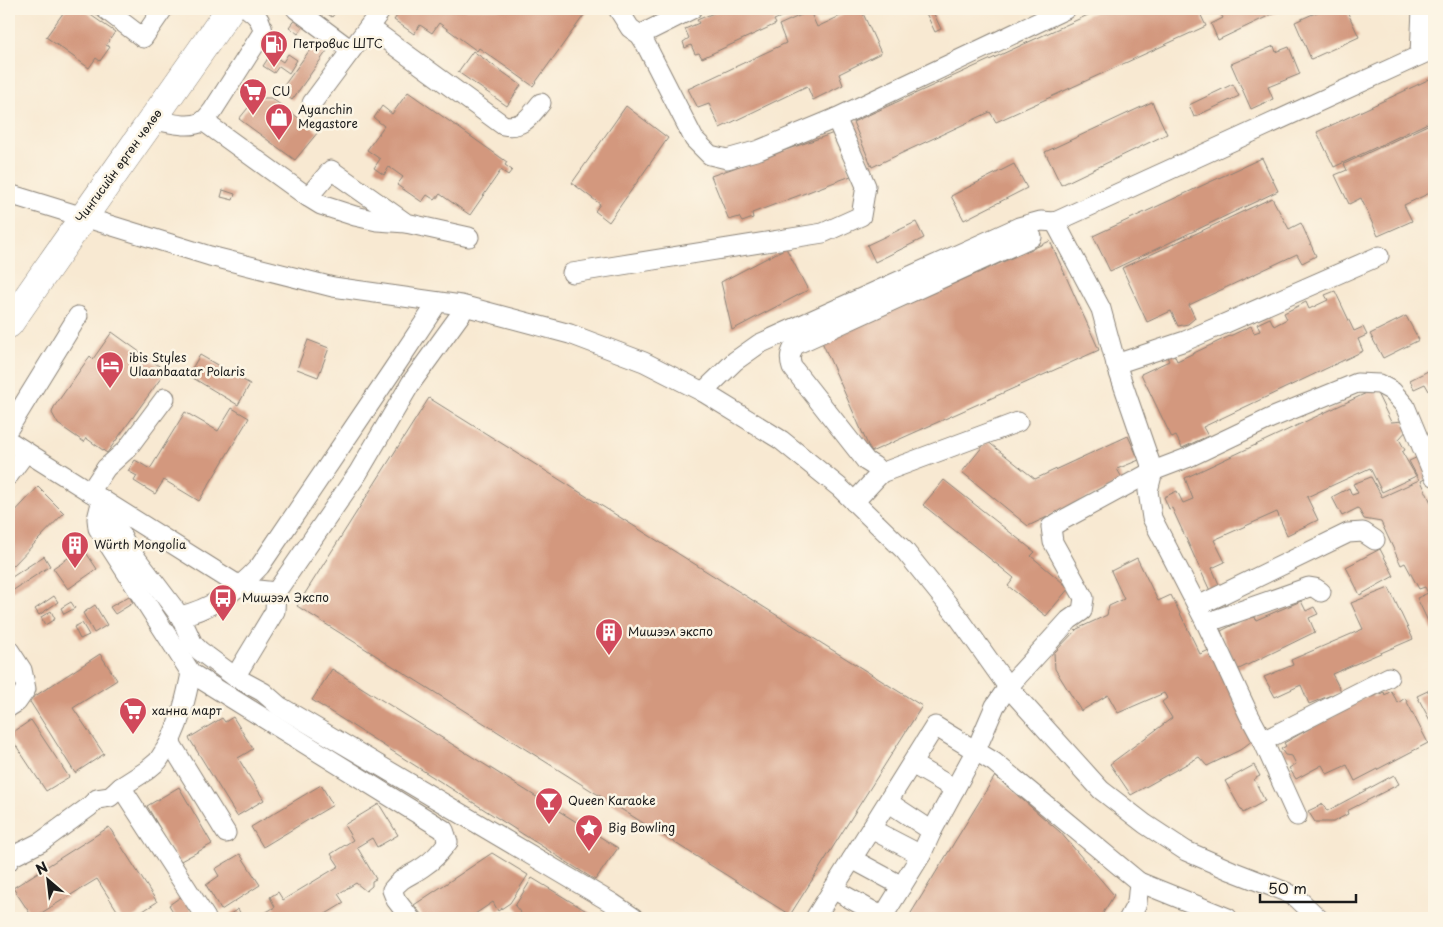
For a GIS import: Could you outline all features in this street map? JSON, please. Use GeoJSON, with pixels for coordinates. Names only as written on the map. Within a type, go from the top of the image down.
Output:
{"type":"FeatureCollection","features":[{"type":"Feature","properties":{"kind":"highway","name":"Чингисийн өргөн чөлөө"},"geometry":{"type":"LineString","coordinates":[[9,324],[83,216],[154,120],[230,9]]}},
{"type":"Feature","properties":{"kind":"street"},"geometry":{"type":"LineString","coordinates":[[105,9],[143,38],[163,9]]}},
{"type":"Feature","properties":{"kind":"street"},"geometry":{"type":"LineString","coordinates":[[154,120],[182,125],[203,121],[213,110],[263,32],[262,22],[248,9]]}},
{"type":"Feature","properties":{"kind":"street"},"geometry":{"type":"LineString","coordinates":[[296,9],[351,50]]}},
{"type":"Feature","properties":{"kind":"street"},"geometry":{"type":"LineString","coordinates":[[312,103],[382,9]]}},
{"type":"Feature","properties":{"kind":"street"},"geometry":{"type":"LineString","coordinates":[[618,9],[630,28],[640,35],[694,139],[710,155],[727,159],[759,150],[836,118],[1066,9]]}},
{"type":"Feature","properties":{"kind":"street"},"geometry":{"type":"LineString","coordinates":[[640,35],[692,9]]}},
{"type":"Feature","properties":{"kind":"street"},"geometry":{"type":"LineString","coordinates":[[703,392],[735,361],[760,344],[1019,227],[1041,222],[1055,222],[1427,52],[1422,9]]}},
{"type":"Feature","properties":{"kind":"street"},"geometry":{"type":"LineString","coordinates":[[369,27],[503,125],[511,127],[520,125],[542,103]]}},
{"type":"Feature","properties":{"kind":"street"},"geometry":{"type":"LineString","coordinates":[[572,273],[823,233],[861,216],[866,186],[836,118]]}},
{"type":"Feature","properties":{"kind":"street"},"geometry":{"type":"LineString","coordinates":[[203,121],[321,205],[377,221],[406,222],[469,237]]}},
{"type":"Feature","properties":{"kind":"street"},"geometry":{"type":"LineString","coordinates":[[308,197],[330,170],[406,222]]}},
{"type":"Feature","properties":{"kind":"street"},"geometry":{"type":"LineString","coordinates":[[9,194],[210,256],[333,287],[466,307],[570,334],[644,362],[703,392],[781,440],[838,487],[905,551],[959,618],[1008,687],[1101,790],[1144,824],[1186,851],[1298,898],[1318,918]]}},
{"type":"Feature","properties":{"kind":"street"},"geometry":{"type":"LineString","coordinates":[[1055,222],[1101,309],[1116,364],[1153,471],[1148,491],[1152,518],[1198,606],[1297,816]]}},
{"type":"Feature","properties":{"kind":"street"},"geometry":{"type":"LineString","coordinates":[[881,473],[866,461],[792,367],[790,361],[791,352],[795,345],[1032,237]]}},
{"type":"Feature","properties":{"kind":"street"},"geometry":{"type":"LineString","coordinates":[[1116,364],[1185,341],[1379,256]]}},
{"type":"Feature","properties":{"kind":"street"},"geometry":{"type":"LineString","coordinates":[[180,616],[198,611],[232,590],[245,581],[260,566],[438,302]]}},
{"type":"Feature","properties":{"kind":"street"},"geometry":{"type":"LineString","coordinates":[[236,676],[275,611],[276,592],[358,473],[411,383],[466,307]]}},
{"type":"Feature","properties":{"kind":"street"},"geometry":{"type":"LineString","coordinates":[[9,428],[78,316]]}},
{"type":"Feature","properties":{"kind":"street"},"geometry":{"type":"LineString","coordinates":[[833,889],[883,918],[921,855],[976,750],[995,706],[1008,687],[1069,620],[1082,611],[1084,598],[1053,542],[1051,528],[1059,522],[1153,471],[1187,458],[1271,418],[1357,383],[1379,384],[1392,391],[1405,406],[1434,476]]}},
{"type":"Feature","properties":{"kind":"street"},"geometry":{"type":"LineString","coordinates":[[165,398],[127,449],[106,468],[96,496],[98,528],[190,673],[444,830],[448,842],[436,858],[422,869],[400,880],[392,890],[396,900],[410,918]]}},
{"type":"Feature","properties":{"kind":"street"},"geometry":{"type":"LineString","coordinates":[[854,502],[881,473],[1018,422]]}},
{"type":"Feature","properties":{"kind":"street"},"geometry":{"type":"LineString","coordinates":[[9,441],[96,496],[232,590],[249,589],[276,592]]}},
{"type":"Feature","properties":{"kind":"street"},"geometry":{"type":"LineString","coordinates":[[9,474],[26,452]]}},
{"type":"Feature","properties":{"kind":"street"},"geometry":{"type":"LineString","coordinates":[[337,452],[352,454],[358,464],[358,473]]}},
{"type":"Feature","properties":{"kind":"street"},"geometry":{"type":"LineString","coordinates":[[96,496],[127,546],[180,616],[193,644],[200,651],[262,692],[279,706],[634,918]]}},
{"type":"Feature","properties":{"kind":"street"},"geometry":{"type":"LineString","coordinates":[[1198,606],[1348,533],[1363,532],[1375,540]]}},
{"type":"Feature","properties":{"kind":"street"},"geometry":{"type":"LineString","coordinates":[[1206,623],[1308,587],[1315,588],[1321,592]]}},
{"type":"Feature","properties":{"kind":"street"},"geometry":{"type":"LineString","coordinates":[[200,651],[197,635],[199,629],[232,590]]}},
{"type":"Feature","properties":{"kind":"street"},"geometry":{"type":"LineString","coordinates":[[9,650],[22,670],[26,689],[17,702],[9,707]]}},
{"type":"Feature","properties":{"kind":"street"},"geometry":{"type":"LineString","coordinates":[[9,861],[12,857],[41,842],[98,799],[110,797],[158,761],[170,742],[180,720],[186,701],[190,673]]}},
{"type":"Feature","properties":{"kind":"street"},"geometry":{"type":"LineString","coordinates":[[1263,741],[1389,676]]}},
{"type":"Feature","properties":{"kind":"street"},"geometry":{"type":"LineString","coordinates":[[815,918],[935,726],[994,762],[1139,882],[1218,916]]}},
{"type":"Feature","properties":{"kind":"street"},"geometry":{"type":"LineString","coordinates":[[170,742],[226,833]]}},
{"type":"Feature","properties":{"kind":"street"},"geometry":{"type":"LineString","coordinates":[[912,764],[954,789]]}},
{"type":"Feature","properties":{"kind":"street"},"geometry":{"type":"LineString","coordinates":[[121,787],[206,918]]}},
{"type":"Feature","properties":{"kind":"street"},"geometry":{"type":"LineString","coordinates":[[888,802],[932,831]]}},
{"type":"Feature","properties":{"kind":"street"},"geometry":{"type":"LineString","coordinates":[[871,829],[921,855]]}},
{"type":"Feature","properties":{"kind":"street"},"geometry":{"type":"LineString","coordinates":[[852,859],[902,886]]}},
{"type":"Feature","properties":{"kind":"street"},"geometry":{"type":"LineString","coordinates":[[1128,918],[1137,903],[1139,882]]}},
{"type":"Feature","properties":{"kind":"building"},"geometry":{"type":"Polygon","coordinates":[[[66,9],[82,9],[115,32],[106,45],[110,47],[100,61],[96,58],[89,68],[46,37],[66,9]]]}},
{"type":"Feature","properties":{"kind":"building"},"geometry":{"type":"Polygon","coordinates":[[[321,9],[338,9],[332,17],[321,9]]]}},
{"type":"Feature","properties":{"kind":"building"},"geometry":{"type":"Polygon","coordinates":[[[402,9],[584,9],[587,11],[533,86],[479,48],[477,51],[439,23],[432,33],[420,25],[414,34],[394,20],[402,9]]]}},
{"type":"Feature","properties":{"kind":"building"},"geometry":{"type":"Polygon","coordinates":[[[723,9],[799,9],[774,20],[776,24],[702,58],[699,53],[695,54],[691,45],[685,48],[683,42],[689,38],[685,29],[699,23],[697,20],[723,9]]]}},
{"type":"Feature","properties":{"kind":"building"},"geometry":{"type":"Polygon","coordinates":[[[855,9],[861,9],[881,53],[839,74],[843,85],[813,100],[807,86],[720,128],[709,104],[698,108],[688,89],[786,43],[779,25],[810,11],[817,27],[855,9]]]}},
{"type":"Feature","properties":{"kind":"building"},"geometry":{"type":"Polygon","coordinates":[[[924,9],[941,9],[933,12],[941,29],[935,32],[924,9]]]}},
{"type":"Feature","properties":{"kind":"building"},"geometry":{"type":"Polygon","coordinates":[[[1101,9],[1198,9],[1206,26],[996,122],[990,112],[872,167],[853,122],[1101,9]]]}},
{"type":"Feature","properties":{"kind":"building"},"geometry":{"type":"Polygon","coordinates":[[[1218,9],[1281,10],[1218,40],[1211,24],[1223,18],[1218,9]]]}},
{"type":"Feature","properties":{"kind":"building"},"geometry":{"type":"Polygon","coordinates":[[[1324,9],[1329,9],[1331,12],[1337,9],[1346,9],[1359,37],[1311,59],[1295,22],[1324,9]]]}},
{"type":"Feature","properties":{"kind":"building"},"geometry":{"type":"Polygon","coordinates":[[[296,18],[305,25],[298,34],[289,27],[296,18]]]}},
{"type":"Feature","properties":{"kind":"building"},"geometry":{"type":"Polygon","coordinates":[[[317,40],[329,48],[292,100],[280,91],[317,40]]]}},
{"type":"Feature","properties":{"kind":"building"},"geometry":{"type":"Polygon","coordinates":[[[1274,46],[1276,52],[1289,47],[1300,74],[1268,87],[1273,99],[1251,109],[1231,64],[1274,46]]]}},
{"type":"Feature","properties":{"kind":"building"},"geometry":{"type":"Polygon","coordinates":[[[473,51],[521,85],[507,106],[458,72],[473,51]]]}},
{"type":"Feature","properties":{"kind":"building"},"geometry":{"type":"Polygon","coordinates":[[[271,54],[283,62],[288,54],[297,60],[289,73],[279,66],[274,73],[263,66],[271,54]]]}},
{"type":"Feature","properties":{"kind":"building"},"geometry":{"type":"Polygon","coordinates":[[[1434,77],[1434,120],[1334,167],[1317,132],[1434,77]]]}},
{"type":"Feature","properties":{"kind":"building"},"geometry":{"type":"Polygon","coordinates":[[[1233,84],[1239,96],[1194,117],[1189,105],[1233,84]]]}},
{"type":"Feature","properties":{"kind":"building"},"geometry":{"type":"Polygon","coordinates":[[[408,92],[507,162],[505,165],[512,170],[508,175],[501,170],[470,215],[440,194],[435,200],[427,195],[422,202],[397,185],[403,177],[389,167],[384,175],[374,168],[380,159],[367,150],[384,126],[374,118],[382,106],[392,114],[408,92]]]}},
{"type":"Feature","properties":{"kind":"building"},"geometry":{"type":"Polygon","coordinates":[[[256,98],[271,98],[318,132],[295,160],[239,119],[256,98]]]}},
{"type":"Feature","properties":{"kind":"building"},"geometry":{"type":"Polygon","coordinates":[[[1152,102],[1167,134],[1061,185],[1045,152],[1152,102]]]}},
{"type":"Feature","properties":{"kind":"building"},"geometry":{"type":"Polygon","coordinates":[[[626,106],[668,138],[609,222],[595,211],[600,204],[572,183],[626,106]]]}},
{"type":"Feature","properties":{"kind":"building"},"geometry":{"type":"Polygon","coordinates":[[[1434,122],[1434,191],[1404,205],[1412,221],[1378,236],[1361,198],[1349,204],[1335,175],[1347,170],[1344,164],[1434,122]]]}},
{"type":"Feature","properties":{"kind":"building"},"geometry":{"type":"Polygon","coordinates":[[[834,133],[851,176],[752,213],[753,218],[742,222],[739,217],[729,220],[711,176],[834,133]]]}},
{"type":"Feature","properties":{"kind":"building"},"geometry":{"type":"Polygon","coordinates":[[[1262,158],[1278,191],[1110,271],[1093,236],[1262,158]]]}},
{"type":"Feature","properties":{"kind":"building"},"geometry":{"type":"Polygon","coordinates":[[[1014,164],[1027,188],[964,220],[951,196],[1014,164]]]}},
{"type":"Feature","properties":{"kind":"building"},"geometry":{"type":"Polygon","coordinates":[[[223,190],[235,194],[233,200],[221,197],[223,190]]]}},
{"type":"Feature","properties":{"kind":"building"},"geometry":{"type":"Polygon","coordinates":[[[1272,198],[1289,229],[1301,223],[1316,256],[1302,263],[1297,254],[1189,305],[1195,318],[1188,324],[1178,326],[1171,311],[1147,322],[1122,268],[1272,198]]]}},
{"type":"Feature","properties":{"kind":"building"},"geometry":{"type":"Polygon","coordinates":[[[916,222],[924,238],[875,262],[867,245],[916,222]]]}},
{"type":"Feature","properties":{"kind":"building"},"geometry":{"type":"Polygon","coordinates":[[[1050,241],[1099,350],[871,452],[822,342],[1050,241]]]}},
{"type":"Feature","properties":{"kind":"building"},"geometry":{"type":"Polygon","coordinates":[[[786,248],[808,290],[732,330],[721,282],[786,248]]]}},
{"type":"Feature","properties":{"kind":"building"},"geometry":{"type":"Polygon","coordinates":[[[1335,291],[1354,331],[1363,327],[1367,335],[1358,339],[1363,351],[1203,427],[1208,436],[1182,448],[1176,436],[1172,438],[1141,374],[1169,361],[1167,357],[1174,354],[1177,361],[1251,326],[1254,333],[1260,331],[1257,324],[1270,318],[1274,326],[1287,319],[1284,313],[1306,302],[1309,309],[1328,300],[1325,295],[1335,291]]]}},
{"type":"Feature","properties":{"kind":"building"},"geometry":{"type":"Polygon","coordinates":[[[1406,316],[1419,340],[1383,358],[1370,334],[1406,316]]]}},
{"type":"Feature","properties":{"kind":"building","name":"ibis Styles Ulaanbaatar Polaris"},"geometry":{"type":"Polygon","coordinates":[[[112,332],[166,371],[107,453],[86,438],[84,442],[58,424],[52,413],[54,407],[90,356],[93,359],[112,332]]]}},
{"type":"Feature","properties":{"kind":"building"},"geometry":{"type":"Polygon","coordinates":[[[308,340],[329,348],[318,377],[297,369],[308,340]]]}},
{"type":"Feature","properties":{"kind":"building"},"geometry":{"type":"Polygon","coordinates":[[[200,355],[250,384],[238,405],[188,375],[200,355]]]}},
{"type":"Feature","properties":{"kind":"building"},"geometry":{"type":"Polygon","coordinates":[[[1432,369],[1434,388],[1429,391],[1425,384],[1414,389],[1410,380],[1432,369]]]}},
{"type":"Feature","properties":{"kind":"building"},"geometry":{"type":"Polygon","coordinates":[[[1375,389],[1391,422],[1404,421],[1408,429],[1399,439],[1405,450],[1402,452],[1416,476],[1382,492],[1370,468],[1307,497],[1318,520],[1287,535],[1277,512],[1214,540],[1225,562],[1212,568],[1221,589],[1211,593],[1172,508],[1169,509],[1164,497],[1177,491],[1183,503],[1193,499],[1185,478],[1375,389]]]}},
{"type":"Feature","properties":{"kind":"building","name":"Мишээл экспо"},"geometry":{"type":"Polygon","coordinates":[[[429,398],[922,706],[790,915],[297,606],[429,398]]]}},
{"type":"Feature","properties":{"kind":"building"},"geometry":{"type":"Polygon","coordinates":[[[232,408],[249,418],[199,501],[164,480],[155,494],[134,481],[137,476],[128,471],[135,460],[150,469],[185,412],[218,431],[232,408]]]}},
{"type":"Feature","properties":{"kind":"building"},"geometry":{"type":"Polygon","coordinates":[[[1128,436],[1139,460],[1117,469],[1124,481],[1028,526],[962,472],[987,441],[1035,479],[1128,436]]]}},
{"type":"Feature","properties":{"kind":"building"},"geometry":{"type":"Polygon","coordinates":[[[1420,456],[1430,476],[1421,481],[1434,509],[1434,634],[1417,598],[1428,593],[1425,587],[1419,589],[1405,563],[1401,565],[1381,522],[1364,519],[1358,508],[1342,516],[1332,497],[1349,488],[1352,495],[1358,493],[1353,484],[1371,477],[1382,497],[1419,480],[1409,461],[1420,456]]]}},
{"type":"Feature","properties":{"kind":"building"},"geometry":{"type":"Polygon","coordinates":[[[944,480],[1035,552],[1031,556],[1069,588],[1046,616],[1008,586],[1014,578],[923,505],[944,480]]]}},
{"type":"Feature","properties":{"kind":"building"},"geometry":{"type":"Polygon","coordinates":[[[38,487],[64,513],[12,567],[9,564],[9,518],[38,487]]]}},
{"type":"Feature","properties":{"kind":"building","name":"Würth Mongolia"},"geometry":{"type":"Polygon","coordinates":[[[83,548],[97,569],[68,589],[53,568],[83,548]]]}},
{"type":"Feature","properties":{"kind":"building"},"geometry":{"type":"Polygon","coordinates":[[[1380,549],[1394,576],[1360,595],[1346,567],[1380,549]]]}},
{"type":"Feature","properties":{"kind":"building"},"geometry":{"type":"Polygon","coordinates":[[[44,556],[50,566],[9,593],[9,579],[44,556]]]}},
{"type":"Feature","properties":{"kind":"building"},"geometry":{"type":"Polygon","coordinates":[[[1137,558],[1158,601],[1171,595],[1200,654],[1207,651],[1217,662],[1253,740],[1240,750],[1207,766],[1199,757],[1131,795],[1110,764],[1172,718],[1162,702],[1167,698],[1164,693],[1118,713],[1108,695],[1081,711],[1055,669],[1054,653],[1077,629],[1107,615],[1109,606],[1124,599],[1111,571],[1137,558]]]}},
{"type":"Feature","properties":{"kind":"building"},"geometry":{"type":"Polygon","coordinates":[[[1389,588],[1413,639],[1332,674],[1341,691],[1309,704],[1301,685],[1275,697],[1264,677],[1293,665],[1291,660],[1363,629],[1351,603],[1389,588]]]}},
{"type":"Feature","properties":{"kind":"building"},"geometry":{"type":"Polygon","coordinates":[[[54,596],[58,602],[39,615],[35,609],[54,596]]]}},
{"type":"Feature","properties":{"kind":"building"},"geometry":{"type":"Polygon","coordinates":[[[129,596],[133,603],[115,614],[110,607],[129,596]]]}},
{"type":"Feature","properties":{"kind":"building"},"geometry":{"type":"Polygon","coordinates":[[[1301,601],[1306,611],[1314,607],[1318,614],[1309,618],[1315,632],[1237,670],[1221,631],[1245,619],[1255,617],[1256,620],[1301,601]]]}},
{"type":"Feature","properties":{"kind":"building"},"geometry":{"type":"Polygon","coordinates":[[[71,602],[75,608],[64,614],[61,608],[71,602]]]}},
{"type":"Feature","properties":{"kind":"building"},"geometry":{"type":"Polygon","coordinates":[[[95,605],[107,625],[94,633],[83,613],[95,605]]]}},
{"type":"Feature","properties":{"kind":"building"},"geometry":{"type":"Polygon","coordinates":[[[51,611],[55,619],[45,625],[41,617],[51,611]]]}},
{"type":"Feature","properties":{"kind":"building"},"geometry":{"type":"Polygon","coordinates":[[[82,623],[89,635],[80,639],[74,627],[82,623]]]}},
{"type":"Feature","properties":{"kind":"building"},"geometry":{"type":"Polygon","coordinates":[[[100,654],[117,680],[73,708],[104,754],[75,773],[29,700],[100,654]]]}},
{"type":"Feature","properties":{"kind":"building"},"geometry":{"type":"Polygon","coordinates":[[[332,669],[618,848],[595,880],[312,700],[332,669]]]}},
{"type":"Feature","properties":{"kind":"building"},"geometry":{"type":"Polygon","coordinates":[[[1434,688],[1434,726],[1433,726],[1417,696],[1434,688]]]}},
{"type":"Feature","properties":{"kind":"building"},"geometry":{"type":"Polygon","coordinates":[[[1391,691],[1398,703],[1405,698],[1428,743],[1355,781],[1347,765],[1327,774],[1322,765],[1296,779],[1289,768],[1296,764],[1292,756],[1285,755],[1281,749],[1286,746],[1284,743],[1371,694],[1373,697],[1384,692],[1385,695],[1391,691]]]}},
{"type":"Feature","properties":{"kind":"building"},"geometry":{"type":"Polygon","coordinates":[[[233,717],[253,749],[238,758],[264,800],[237,816],[189,738],[222,718],[225,722],[233,717]]]}},
{"type":"Feature","properties":{"kind":"building"},"geometry":{"type":"Polygon","coordinates":[[[31,720],[69,777],[46,791],[9,735],[31,720]]]}},
{"type":"Feature","properties":{"kind":"building"},"geometry":{"type":"Polygon","coordinates":[[[1254,765],[1260,776],[1254,779],[1265,801],[1243,813],[1225,781],[1254,765]]]}},
{"type":"Feature","properties":{"kind":"building"},"geometry":{"type":"Polygon","coordinates":[[[1394,775],[1399,784],[1347,811],[1348,814],[1333,822],[1315,822],[1308,811],[1323,804],[1327,811],[1394,775]]]}},
{"type":"Feature","properties":{"kind":"building"},"geometry":{"type":"Polygon","coordinates":[[[995,776],[1060,832],[1114,895],[1100,918],[908,918],[995,776]]]}},
{"type":"Feature","properties":{"kind":"building"},"geometry":{"type":"Polygon","coordinates":[[[321,785],[333,805],[263,847],[251,827],[321,785]]]}},
{"type":"Feature","properties":{"kind":"building"},"geometry":{"type":"Polygon","coordinates":[[[179,787],[212,844],[179,862],[147,806],[179,787]]]}},
{"type":"Feature","properties":{"kind":"building"},"geometry":{"type":"Polygon","coordinates":[[[379,804],[398,835],[377,847],[372,838],[357,847],[376,879],[372,881],[372,886],[366,891],[356,883],[338,894],[344,903],[319,918],[256,918],[275,907],[270,897],[278,892],[283,900],[339,866],[331,854],[353,840],[344,825],[379,804]]]}},
{"type":"Feature","properties":{"kind":"building"},"geometry":{"type":"Polygon","coordinates":[[[109,827],[157,902],[132,918],[122,918],[97,879],[33,918],[13,888],[109,827]]]}},
{"type":"Feature","properties":{"kind":"building"},"geometry":{"type":"Polygon","coordinates":[[[492,853],[528,875],[510,903],[498,911],[493,902],[469,918],[424,918],[414,905],[492,853]]]}},
{"type":"Feature","properties":{"kind":"building"},"geometry":{"type":"Polygon","coordinates":[[[240,854],[260,885],[221,910],[206,885],[219,876],[215,869],[240,854]]]}},
{"type":"Feature","properties":{"kind":"building"},"geometry":{"type":"Polygon","coordinates":[[[532,878],[598,918],[525,918],[515,906],[532,878]]]}},
{"type":"Feature","properties":{"kind":"building"},"geometry":{"type":"Polygon","coordinates":[[[182,896],[196,918],[177,918],[169,905],[182,896]]]}},
{"type":"Feature","properties":{"kind":"building"},"geometry":{"type":"Polygon","coordinates":[[[238,909],[243,918],[228,918],[227,916],[238,909]]]}},
{"type":"Feature","properties":{"kind":"place","name":"Петровис ШТС"},"geometry":{"type":"Point","coordinates":[274,68]}},
{"type":"Feature","properties":{"kind":"place","name":"CU"},"geometry":{"type":"Point","coordinates":[253,116]}},
{"type":"Feature","properties":{"kind":"place","name":"Ayanchin Megastore"},"geometry":{"type":"Point","coordinates":[279,141]}},
{"type":"Feature","properties":{"kind":"place","name":"ibis Styles Ulaanbaatar Polaris"},"geometry":{"type":"Point","coordinates":[110,389]}},
{"type":"Feature","properties":{"kind":"place","name":"Würth Mongolia"},"geometry":{"type":"Point","coordinates":[75,569]}},
{"type":"Feature","properties":{"kind":"place","name":"Мишээл Экспо"},"geometry":{"type":"Point","coordinates":[223,622]}},
{"type":"Feature","properties":{"kind":"place","name":"Мишээл экспо"},"geometry":{"type":"Point","coordinates":[609,656]}},
{"type":"Feature","properties":{"kind":"place","name":"ханна март"},"geometry":{"type":"Point","coordinates":[133,735]}},
{"type":"Feature","properties":{"kind":"place","name":"Queen Karaoke"},"geometry":{"type":"Point","coordinates":[549,825]}},
{"type":"Feature","properties":{"kind":"place","name":"Big Bowling"},"geometry":{"type":"Point","coordinates":[589,852]}}]}
